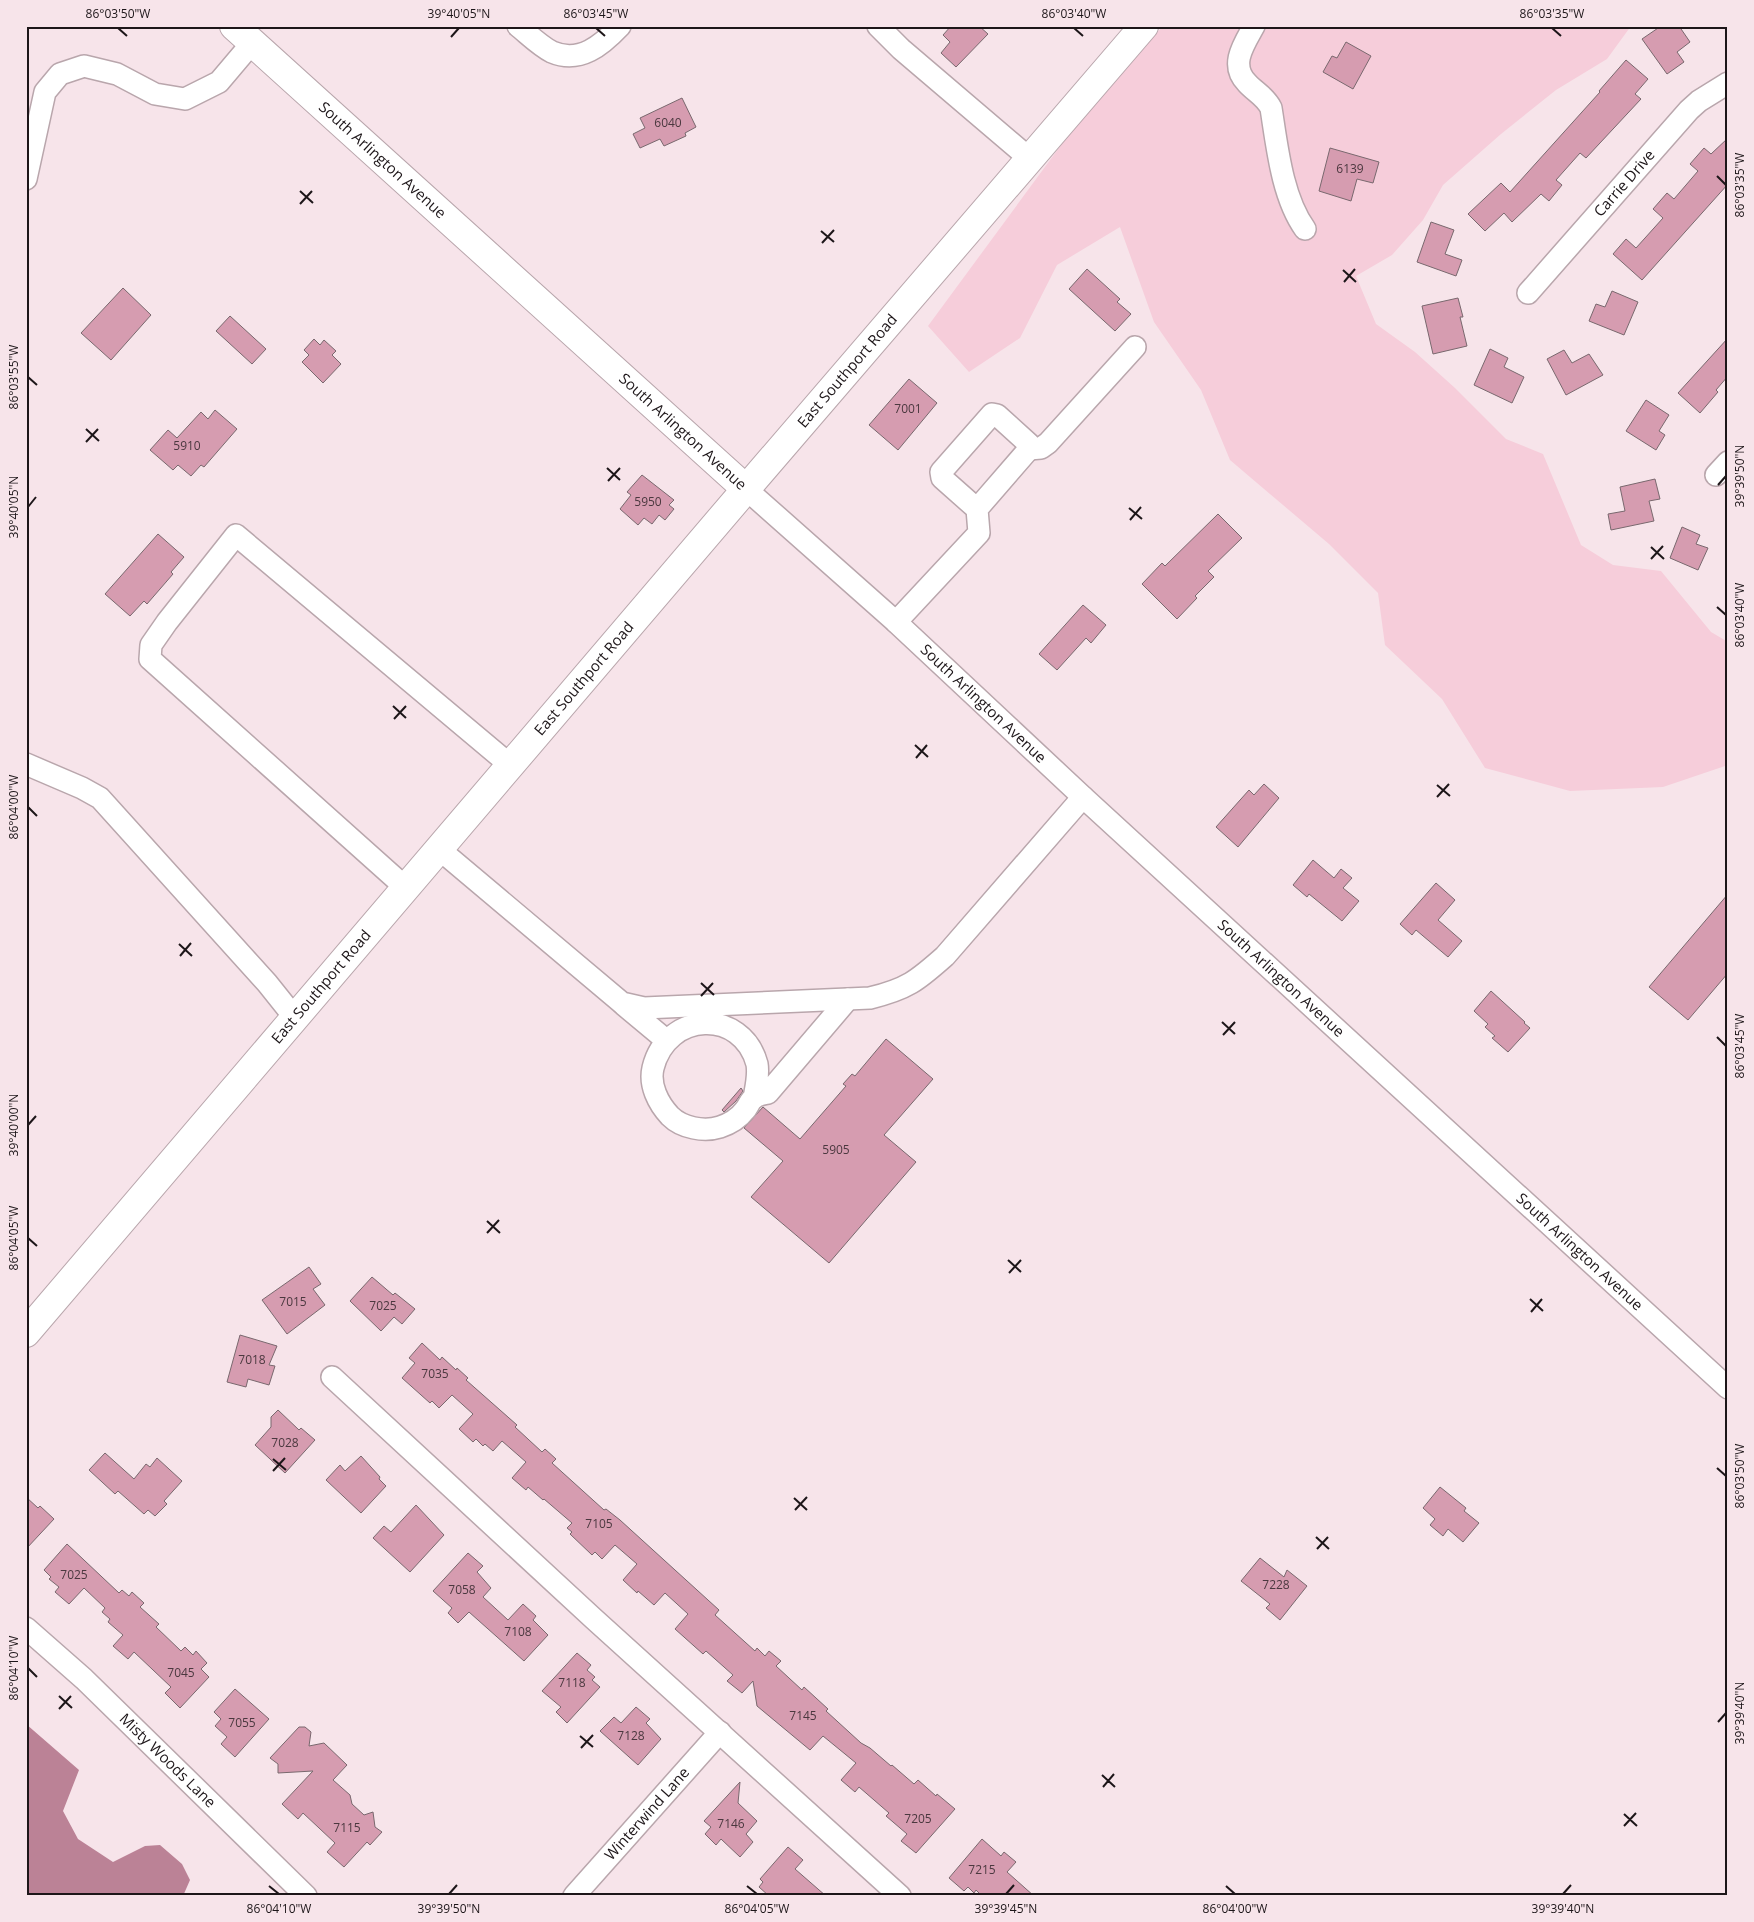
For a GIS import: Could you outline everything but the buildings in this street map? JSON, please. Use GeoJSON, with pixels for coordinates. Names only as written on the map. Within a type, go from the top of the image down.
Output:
{"type":"FeatureCollection","features":[{"type":"Feature","properties":{"kind":"main road","name":"East Southport Road"},"geometry":{"type":"LineString","coordinates":[[26,1333],[1144,26]]}},
{"type":"Feature","properties":{"kind":"main road","name":"South Arlington Avenue"},"geometry":{"type":"LineString","coordinates":[[243,34],[746,489]]}},
{"type":"Feature","properties":{"kind":"street"},"geometry":{"type":"LineString","coordinates":[[518,26],[552,52],[569,55],[583,55],[602,44],[620,26]]}},
{"type":"Feature","properties":{"kind":"street"},"geometry":{"type":"LineString","coordinates":[[878,26],[902,49],[1030,159]]}},
{"type":"Feature","properties":{"kind":"street"},"geometry":{"type":"LineString","coordinates":[[1254,26],[1240,52],[1238,62],[1246,82],[1267,100],[1271,108],[1280,167],[1298,220],[1304,229]]}},
{"type":"Feature","properties":{"kind":"street"},"geometry":{"type":"LineString","coordinates":[[26,178],[45,92],[60,74],[84,66],[117,74],[155,94],[185,99],[219,82],[243,34]]}},
{"type":"Feature","properties":{"kind":"street","name":"Carrie Drive"},"geometry":{"type":"LineString","coordinates":[[1528,293],[1689,110],[1699,101],[1728,83]]}},
{"type":"Feature","properties":{"kind":"street"},"geometry":{"type":"LineString","coordinates":[[977,509],[1029,449],[1041,448],[1048,443],[1135,348]]}},
{"type":"Feature","properties":{"kind":"street"},"geometry":{"type":"LineString","coordinates":[[896,622],[979,533],[977,509],[942,478],[941,472],[992,414],[997,415],[1029,444],[1029,449]]}},
{"type":"Feature","properties":{"kind":"street","name":"South Arlington Avenue"},"geometry":{"type":"LineString","coordinates":[[746,489],[896,622],[1083,797],[1728,1388]]}},
{"type":"Feature","properties":{"kind":"street"},"geometry":{"type":"LineString","coordinates":[[406,888],[150,659],[151,645],[236,535],[510,765]]}},
{"type":"Feature","properties":{"kind":"street"},"geometry":{"type":"LineString","coordinates":[[26,764],[82,788],[100,798],[248,961],[295,1018]]}},
{"type":"Feature","properties":{"kind":"street"},"geometry":{"type":"LineString","coordinates":[[622,1003],[644,1008],[870,998],[896,992],[920,979],[945,956],[1083,797]]}},
{"type":"Feature","properties":{"kind":"street"},"geometry":{"type":"LineString","coordinates":[[439,849],[666,1040]]}},
{"type":"Feature","properties":{"kind":"street"},"geometry":{"type":"LineString","coordinates":[[754,1098],[768,1093],[848,999]]}},
{"type":"Feature","properties":{"kind":"street"},"geometry":{"type":"LineString","coordinates":[[695,1024],[711,1024],[727,1028],[741,1037],[751,1050],[757,1065],[758,1082],[754,1098],[734,1121],[719,1128],[702,1129],[686,1126],[672,1118],[661,1105],[654,1090],[652,1072],[656,1055],[666,1040],[679,1030],[695,1024]]}},
{"type":"Feature","properties":{"kind":"street"},"geometry":{"type":"LineString","coordinates":[[332,1377],[900,1896]]}},
{"type":"Feature","properties":{"kind":"street","name":"Misty Woods Lane"},"geometry":{"type":"LineString","coordinates":[[27,1629],[84,1678],[306,1896]]}},
{"type":"Feature","properties":{"kind":"street","name":"Winterwind Lane"},"geometry":{"type":"LineString","coordinates":[[574,1896],[720,1732]]}},
{"type":"Feature","properties":{"kind":"shaded area"},"geometry":{"type":"Polygon","coordinates":[[[1163,26],[1631,26],[1607,59],[1556,90],[1501,134],[1443,185],[1423,220],[1392,255],[1356,276],[1376,324],[1415,352],[1455,388],[1506,439],[1543,454],[1581,545],[1613,565],[1661,571],[1711,632],[1728,642],[1728,765],[1663,787],[1570,791],[1485,768],[1442,699],[1385,645],[1378,593],[1329,544],[1230,460],[1201,390],[1154,322],[1120,227],[1057,265],[1020,338],[969,372],[928,326],[1081,118],[1163,26]]]}},
{"type":"Feature","properties":{"kind":"shaded area"},"geometry":{"type":"Polygon","coordinates":[[[26,1724],[79,1770],[63,1811],[78,1839],[113,1862],[145,1846],[160,1845],[182,1864],[190,1880],[183,1896],[26,1896],[26,1724]]]}}]}
